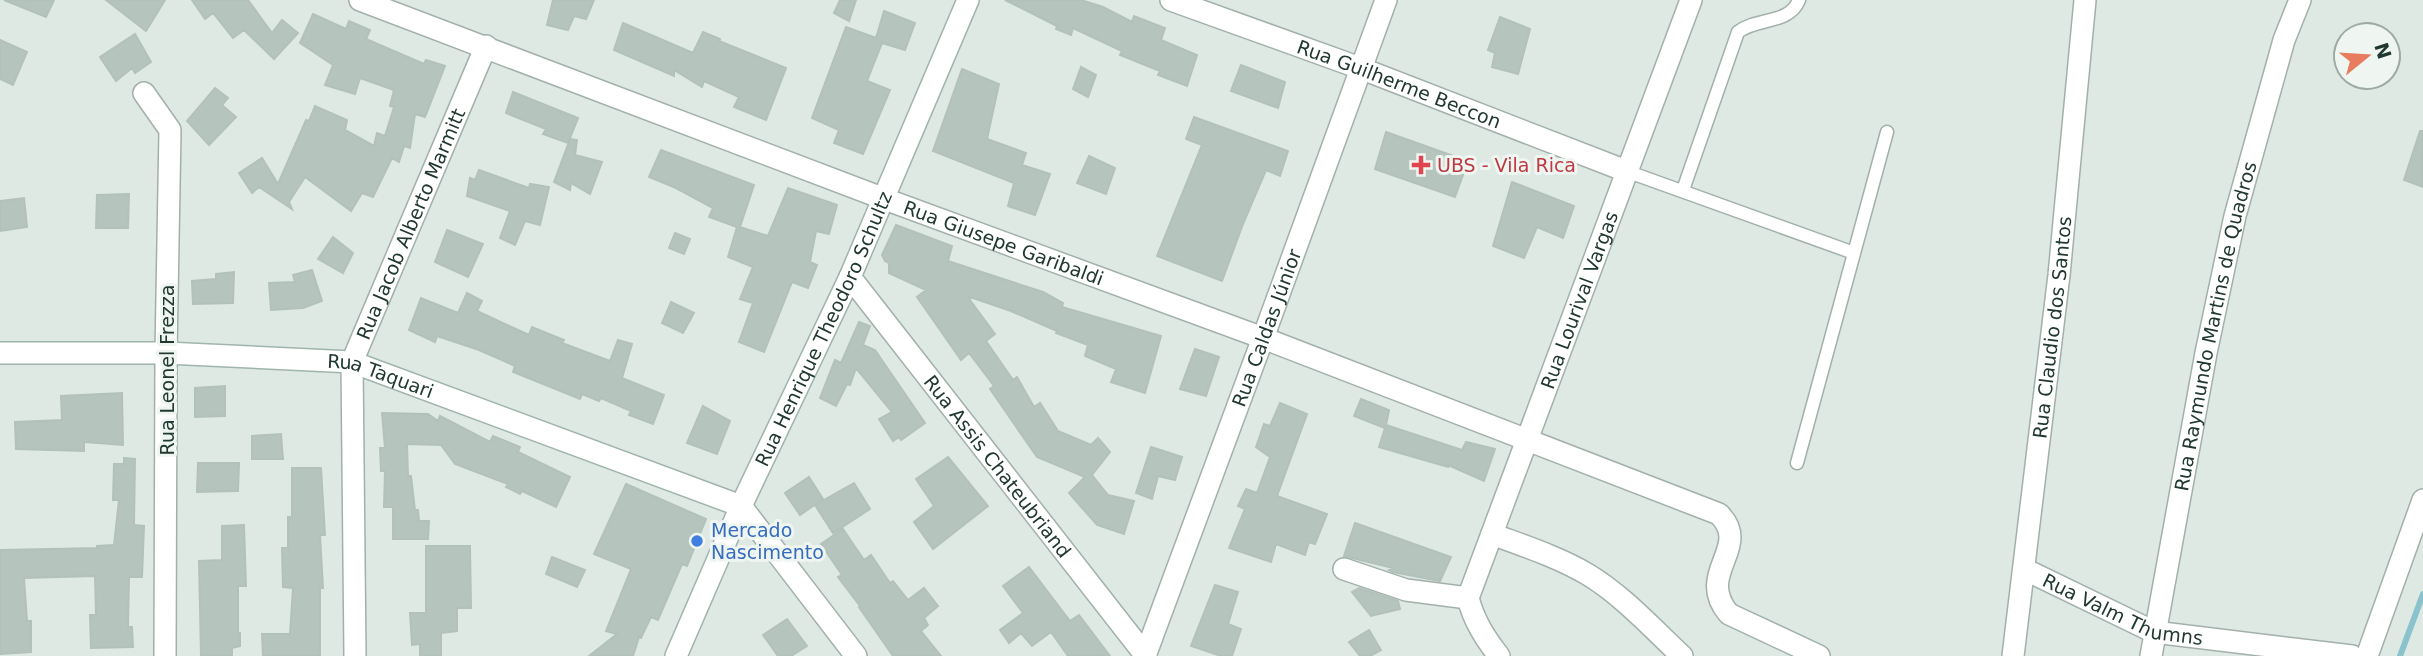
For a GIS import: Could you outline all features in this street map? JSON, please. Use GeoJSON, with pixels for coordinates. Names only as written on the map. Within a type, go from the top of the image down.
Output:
{"type":"FeatureCollection","features":[{"type":"Feature","properties":{"kind":"street","name":"Rua Giusepe Garibaldi"},"geometry":{"type":"LineString","coordinates":[[360,0],[882,198],[1264,338],[1719,514],[1728,524],[1731,537],[1718,577],[1716,590],[1720,603],[1729,614],[1819,656]]}},
{"type":"Feature","properties":{"kind":"street","name":"Rua Henrique Theodoro Schultz"},"geometry":{"type":"LineString","coordinates":[[676,656],[741,506],[850,277],[968,0]]}},
{"type":"Feature","properties":{"kind":"street","name":"Rua Guilherme Beccon"},"geometry":{"type":"LineString","coordinates":[[1171,0],[1360,68],[1626,171]]}},
{"type":"Feature","properties":{"kind":"street","name":"Rua Caldas Júnior"},"geometry":{"type":"LineString","coordinates":[[1145,656],[1264,338],[1385,0]]}},
{"type":"Feature","properties":{"kind":"street","name":"Rua Lourival Vargas"},"geometry":{"type":"LineString","coordinates":[[1468,598],[1691,0]]}},
{"type":"Feature","properties":{"kind":"street","name":"Rua Claudio dos Santos"},"geometry":{"type":"LineString","coordinates":[[2013,656],[2060,275],[2085,0]]}},
{"type":"Feature","properties":{"kind":"street","name":"Rua Raymundo Martins de Quadros"},"geometry":{"type":"LineString","coordinates":[[2151,656],[2206,353],[2235,216],[2284,40],[2300,0]]}},
{"type":"Feature","properties":{"kind":"street","name":"Rua Jacob Alberto Marmitt"},"geometry":{"type":"LineString","coordinates":[[355,656],[352,362],[486,46]]}},
{"type":"Feature","properties":{"kind":"street","name":"Rua Leonel Frezza"},"geometry":{"type":"LineString","coordinates":[[144,93],[170,130],[166,353],[166,656]]}},
{"type":"Feature","properties":{"kind":"street","name":"Rua Assis Chateubriand"},"geometry":{"type":"LineString","coordinates":[[850,277],[1145,656]]}},
{"type":"Feature","properties":{"kind":"street","name":"Rua Taquari"},"geometry":{"type":"LineString","coordinates":[[0,353],[166,353],[352,362],[741,506]]}},
{"type":"Feature","properties":{"kind":"street"},"geometry":{"type":"LineString","coordinates":[[2367,656],[2423,500]]}},
{"type":"Feature","properties":{"kind":"street"},"geometry":{"type":"LineString","coordinates":[[741,506],[856,656]]}},
{"type":"Feature","properties":{"kind":"street"},"geometry":{"type":"LineString","coordinates":[[1492,534],[1589,575],[1682,656]]}},
{"type":"Feature","properties":{"kind":"street"},"geometry":{"type":"LineString","coordinates":[[1344,569],[1406,590],[1468,598],[1482,634],[1499,656]]}},
{"type":"Feature","properties":{"kind":"street","name":"Rua Valm Thumns"},"geometry":{"type":"LineString","coordinates":[[2024,569],[2154,632],[2352,656]]}},
{"type":"Feature","properties":{"kind":"lane"},"geometry":{"type":"LineString","coordinates":[[1682,190],[1738,32],[1752,24],[1778,19],[1797,6],[1799,0]]}},
{"type":"Feature","properties":{"kind":"lane"},"geometry":{"type":"LineString","coordinates":[[1797,463],[1887,132]]}},
{"type":"Feature","properties":{"kind":"lane"},"geometry":{"type":"LineString","coordinates":[[1626,171],[1854,253]]}},
{"type":"Feature","properties":{"kind":"building"},"geometry":{"type":"Polygon","coordinates":[[[4,0],[54,0],[46,17],[4,0]]]}},
{"type":"Feature","properties":{"kind":"building"},"geometry":{"type":"Polygon","coordinates":[[[106,0],[165,0],[146,31],[106,0]]]}},
{"type":"Feature","properties":{"kind":"building"},"geometry":{"type":"Polygon","coordinates":[[[192,0],[248,0],[272,33],[282,20],[298,33],[274,59],[244,30],[233,38],[213,13],[205,19],[192,0]]]}},
{"type":"Feature","properties":{"kind":"building"},"geometry":{"type":"Polygon","coordinates":[[[553,0],[594,0],[586,19],[574,16],[568,30],[547,25],[553,0]]]}},
{"type":"Feature","properties":{"kind":"building"},"geometry":{"type":"Polygon","coordinates":[[[840,0],[856,0],[849,21],[834,13],[840,0]]]}},
{"type":"Feature","properties":{"kind":"building"},"geometry":{"type":"Polygon","coordinates":[[[1005,0],[1081,0],[1103,7],[1132,22],[1134,16],[1165,28],[1161,40],[1197,55],[1187,86],[1158,75],[1160,71],[1120,55],[1122,51],[1073,28],[1071,35],[1056,29],[1057,26],[1005,0]]]}},
{"type":"Feature","properties":{"kind":"building"},"geometry":{"type":"Polygon","coordinates":[[[884,11],[915,23],[905,50],[882,43],[867,81],[890,90],[863,154],[834,143],[839,130],[812,118],[846,27],[876,38],[884,11]]]}},
{"type":"Feature","properties":{"kind":"building"},"geometry":{"type":"Polygon","coordinates":[[[313,14],[346,29],[349,21],[370,30],[366,39],[424,64],[426,60],[445,66],[425,117],[415,114],[410,148],[404,146],[399,162],[392,158],[373,197],[362,193],[351,211],[305,177],[289,202],[292,209],[259,187],[252,193],[239,173],[262,158],[278,184],[306,120],[309,121],[315,106],[347,120],[345,130],[374,146],[377,133],[385,136],[394,107],[390,106],[394,90],[360,78],[355,94],[325,85],[333,65],[300,43],[313,14]]]}},
{"type":"Feature","properties":{"kind":"building"},"geometry":{"type":"Polygon","coordinates":[[[1500,17],[1530,29],[1518,74],[1492,67],[1495,53],[1488,50],[1500,17]]]}},
{"type":"Feature","properties":{"kind":"building"},"geometry":{"type":"Polygon","coordinates":[[[623,23],[693,53],[703,32],[786,68],[766,120],[734,107],[739,97],[704,81],[702,87],[674,70],[674,76],[614,50],[623,23]]]}},
{"type":"Feature","properties":{"kind":"building"},"geometry":{"type":"Polygon","coordinates":[[[135,34],[151,62],[135,73],[132,68],[116,81],[100,57],[135,34]]]}},
{"type":"Feature","properties":{"kind":"building"},"geometry":{"type":"Polygon","coordinates":[[[0,40],[27,52],[13,85],[0,79],[0,40]]]}},
{"type":"Feature","properties":{"kind":"building"},"geometry":{"type":"Polygon","coordinates":[[[1241,65],[1285,82],[1278,108],[1231,91],[1241,65]]]}},
{"type":"Feature","properties":{"kind":"building"},"geometry":{"type":"Polygon","coordinates":[[[1081,67],[1096,75],[1088,97],[1073,89],[1081,67]]]}},
{"type":"Feature","properties":{"kind":"building"},"geometry":{"type":"Polygon","coordinates":[[[962,69],[999,84],[987,139],[1026,153],[1022,165],[1050,174],[1035,215],[1008,206],[1014,183],[933,151],[962,69]]]}},
{"type":"Feature","properties":{"kind":"building"},"geometry":{"type":"Polygon","coordinates":[[[215,88],[228,98],[222,105],[236,117],[209,145],[187,121],[215,88]]]}},
{"type":"Feature","properties":{"kind":"building"},"geometry":{"type":"Polygon","coordinates":[[[513,92],[578,118],[568,143],[543,134],[546,129],[506,113],[513,92]]]}},
{"type":"Feature","properties":{"kind":"building"},"geometry":{"type":"Polygon","coordinates":[[[1194,117],[1288,151],[1280,176],[1266,170],[1222,281],[1157,256],[1202,145],[1186,139],[1194,117]]]}},
{"type":"Feature","properties":{"kind":"building"},"geometry":{"type":"Polygon","coordinates":[[[2420,131],[2423,131],[2423,187],[2404,180],[2420,131]]]}},
{"type":"Feature","properties":{"kind":"building","name":"UBS - Vila Rica"},"geometry":{"type":"Polygon","coordinates":[[[1386,132],[1468,161],[1455,197],[1375,169],[1386,132]]]}},
{"type":"Feature","properties":{"kind":"building"},"geometry":{"type":"Polygon","coordinates":[[[570,139],[577,140],[575,155],[602,162],[590,194],[571,183],[570,190],[554,182],[570,139]]]}},
{"type":"Feature","properties":{"kind":"building"},"geometry":{"type":"Polygon","coordinates":[[[661,150],[754,185],[740,227],[768,236],[788,188],[837,205],[829,234],[816,231],[810,262],[817,265],[808,288],[792,282],[764,352],[739,342],[753,303],[740,299],[753,267],[728,257],[737,227],[709,217],[713,208],[649,177],[661,150]]]}},
{"type":"Feature","properties":{"kind":"building"},"geometry":{"type":"Polygon","coordinates":[[[1089,156],[1115,168],[1106,194],[1077,183],[1089,156]]]}},
{"type":"Feature","properties":{"kind":"building"},"geometry":{"type":"Polygon","coordinates":[[[479,170],[529,188],[530,184],[549,187],[540,225],[525,221],[515,245],[500,238],[510,211],[467,196],[470,178],[475,180],[479,170]]]}},
{"type":"Feature","properties":{"kind":"building"},"geometry":{"type":"Polygon","coordinates":[[[1512,182],[1574,206],[1563,238],[1537,227],[1524,258],[1493,246],[1512,182]]]}},
{"type":"Feature","properties":{"kind":"building"},"geometry":{"type":"Polygon","coordinates":[[[129,194],[128,228],[96,228],[97,195],[129,194]]]}},
{"type":"Feature","properties":{"kind":"building"},"geometry":{"type":"Polygon","coordinates":[[[24,198],[27,227],[0,231],[0,201],[24,198]]]}},
{"type":"Feature","properties":{"kind":"building"},"geometry":{"type":"Polygon","coordinates":[[[896,225],[952,246],[948,261],[1043,292],[1063,303],[1062,307],[1161,336],[1145,393],[1111,382],[1116,369],[1085,356],[1088,345],[1011,311],[967,296],[995,334],[986,341],[1013,380],[1017,377],[1034,407],[1040,403],[1058,431],[1091,445],[1098,438],[1110,452],[1092,475],[1108,495],[1134,501],[1124,534],[1097,525],[1069,493],[1085,477],[1037,457],[990,389],[994,386],[969,353],[961,360],[917,297],[926,290],[889,273],[889,263],[882,255],[896,225]]]}},
{"type":"Feature","properties":{"kind":"building"},"geometry":{"type":"Polygon","coordinates":[[[447,230],[483,244],[468,277],[435,262],[447,230]]]}},
{"type":"Feature","properties":{"kind":"building"},"geometry":{"type":"Polygon","coordinates":[[[675,233],[690,239],[684,254],[669,248],[675,233]]]}},
{"type":"Feature","properties":{"kind":"building"},"geometry":{"type":"Polygon","coordinates":[[[333,237],[353,253],[343,273],[318,259],[333,237]]]}},
{"type":"Feature","properties":{"kind":"building"},"geometry":{"type":"Polygon","coordinates":[[[312,270],[322,301],[303,308],[271,310],[269,283],[295,282],[293,275],[312,270]]]}},
{"type":"Feature","properties":{"kind":"building"},"geometry":{"type":"Polygon","coordinates":[[[234,272],[233,303],[193,304],[192,281],[216,279],[216,274],[234,272]]]}},
{"type":"Feature","properties":{"kind":"building"},"geometry":{"type":"Polygon","coordinates":[[[467,293],[482,301],[477,311],[529,335],[532,327],[564,340],[562,343],[610,361],[618,340],[632,344],[622,378],[664,395],[653,424],[629,415],[631,411],[601,398],[599,401],[582,394],[580,399],[513,372],[515,366],[479,350],[437,336],[435,342],[409,330],[421,298],[458,313],[467,293]]]}},
{"type":"Feature","properties":{"kind":"building"},"geometry":{"type":"Polygon","coordinates":[[[671,302],[694,313],[683,333],[662,323],[671,302]]]}},
{"type":"Feature","properties":{"kind":"building"},"geometry":{"type":"Polygon","coordinates":[[[859,322],[870,326],[863,345],[875,350],[925,423],[901,440],[899,437],[893,441],[879,419],[892,412],[856,368],[850,385],[847,384],[836,406],[820,398],[835,360],[841,363],[859,322]]]}},
{"type":"Feature","properties":{"kind":"building"},"geometry":{"type":"Polygon","coordinates":[[[1195,349],[1219,357],[1206,396],[1180,389],[1195,349]]]}},
{"type":"Feature","properties":{"kind":"building"},"geometry":{"type":"Polygon","coordinates":[[[225,386],[225,416],[195,417],[195,388],[225,386]]]}},
{"type":"Feature","properties":{"kind":"building"},"geometry":{"type":"Polygon","coordinates":[[[122,393],[123,445],[84,442],[84,451],[16,449],[15,422],[62,420],[61,396],[122,393]]]}},
{"type":"Feature","properties":{"kind":"building"},"geometry":{"type":"Polygon","coordinates":[[[1361,399],[1389,410],[1386,425],[1462,450],[1466,442],[1495,449],[1484,481],[1448,465],[1379,447],[1385,428],[1354,416],[1361,399]]]}},
{"type":"Feature","properties":{"kind":"building"},"geometry":{"type":"Polygon","coordinates":[[[1280,403],[1307,414],[1277,496],[1327,514],[1315,544],[1309,542],[1305,555],[1276,544],[1271,562],[1229,548],[1245,509],[1238,506],[1246,489],[1257,493],[1270,457],[1256,447],[1264,424],[1270,426],[1280,403]]]}},
{"type":"Feature","properties":{"kind":"building"},"geometry":{"type":"Polygon","coordinates":[[[703,406],[730,421],[717,454],[687,443],[703,406]]]}},
{"type":"Feature","properties":{"kind":"building"},"geometry":{"type":"Polygon","coordinates":[[[382,413],[428,414],[438,421],[440,416],[490,442],[493,436],[520,447],[518,452],[570,477],[556,507],[522,491],[520,494],[506,487],[508,484],[455,464],[441,445],[407,444],[408,476],[411,476],[415,510],[418,510],[419,521],[429,521],[428,539],[393,539],[393,507],[384,507],[385,471],[381,471],[380,448],[385,448],[382,413]]]}},
{"type":"Feature","properties":{"kind":"building"},"geometry":{"type":"Polygon","coordinates":[[[281,434],[283,459],[252,459],[252,436],[281,434]]]}},
{"type":"Feature","properties":{"kind":"building"},"geometry":{"type":"Polygon","coordinates":[[[1151,447],[1182,457],[1175,480],[1158,476],[1152,499],[1136,493],[1151,447]]]}},
{"type":"Feature","properties":{"kind":"building"},"geometry":{"type":"Polygon","coordinates":[[[948,457],[988,506],[933,549],[914,522],[934,506],[916,479],[948,457]]]}},
{"type":"Feature","properties":{"kind":"building"},"geometry":{"type":"Polygon","coordinates":[[[124,458],[135,459],[134,525],[144,526],[142,577],[129,577],[128,627],[132,627],[133,647],[91,648],[90,615],[96,615],[95,576],[24,578],[27,621],[31,621],[31,652],[0,654],[0,550],[97,548],[114,545],[119,500],[113,500],[114,464],[124,464],[124,458]]]}},
{"type":"Feature","properties":{"kind":"building"},"geometry":{"type":"Polygon","coordinates":[[[198,463],[239,463],[238,491],[197,492],[198,463]]]}},
{"type":"Feature","properties":{"kind":"building"},"geometry":{"type":"Polygon","coordinates":[[[292,468],[321,468],[325,535],[320,535],[323,588],[320,588],[320,656],[263,656],[262,634],[290,634],[293,588],[283,587],[282,548],[288,548],[288,517],[292,517],[292,468]]]}},
{"type":"Feature","properties":{"kind":"building"},"geometry":{"type":"Polygon","coordinates":[[[809,477],[823,499],[800,515],[785,493],[809,477]]]}},
{"type":"Feature","properties":{"kind":"building"},"geometry":{"type":"Polygon","coordinates":[[[854,483],[870,509],[833,533],[815,505],[854,483]]]}},
{"type":"Feature","properties":{"kind":"building"},"geometry":{"type":"Polygon","coordinates":[[[626,484],[706,519],[687,566],[682,564],[658,620],[651,617],[641,638],[639,637],[633,656],[589,656],[617,634],[606,631],[631,569],[594,554],[626,484]]]}},
{"type":"Feature","properties":{"kind":"building"},"geometry":{"type":"Polygon","coordinates":[[[1355,523],[1451,557],[1440,581],[1393,572],[1389,570],[1393,568],[1344,556],[1355,523]]]}},
{"type":"Feature","properties":{"kind":"building"},"geometry":{"type":"Polygon","coordinates":[[[244,525],[246,586],[238,586],[240,646],[232,648],[232,656],[201,656],[199,561],[222,560],[222,526],[244,525]]]}},
{"type":"Feature","properties":{"kind":"building"},"geometry":{"type":"Polygon","coordinates":[[[843,529],[864,560],[871,555],[890,583],[893,581],[908,600],[924,588],[938,606],[924,618],[928,625],[921,631],[941,656],[893,656],[838,577],[842,575],[821,544],[843,529]]]}},
{"type":"Feature","properties":{"kind":"building"},"geometry":{"type":"Polygon","coordinates":[[[426,546],[470,546],[471,608],[457,608],[457,631],[441,633],[441,656],[420,656],[420,644],[412,645],[410,613],[426,613],[426,546]]]}},
{"type":"Feature","properties":{"kind":"building"},"geometry":{"type":"Polygon","coordinates":[[[552,557],[585,570],[577,587],[546,574],[552,557]]]}},
{"type":"Feature","properties":{"kind":"building"},"geometry":{"type":"Polygon","coordinates":[[[1029,567],[1070,621],[1079,615],[1110,656],[1068,656],[1051,632],[1032,646],[1021,633],[1009,643],[1000,630],[1023,613],[1003,586],[1029,567]]]}},
{"type":"Feature","properties":{"kind":"building"},"geometry":{"type":"Polygon","coordinates":[[[1215,585],[1238,592],[1228,624],[1241,629],[1232,656],[1221,656],[1191,646],[1215,585]]]}},
{"type":"Feature","properties":{"kind":"building"},"geometry":{"type":"Polygon","coordinates":[[[1359,588],[1398,601],[1400,609],[1371,616],[1352,592],[1359,588]]]}},
{"type":"Feature","properties":{"kind":"building"},"geometry":{"type":"Polygon","coordinates":[[[787,619],[807,646],[791,656],[778,656],[763,635],[787,619]]]}},
{"type":"Feature","properties":{"kind":"building"},"geometry":{"type":"Polygon","coordinates":[[[1369,630],[1381,650],[1370,656],[1360,656],[1349,642],[1369,630]]]}},
{"type":"Feature","properties":{"kind":"waterway"},"geometry":{"type":"LineString","coordinates":[[2400,656],[2423,594]]}},
{"type":"Feature","properties":{"kind":"place","name":"UBS - Vila Rica"},"geometry":{"type":"Point","coordinates":[1421,165]}},
{"type":"Feature","properties":{"kind":"place","name":"Mercado Nascimento"},"geometry":{"type":"Point","coordinates":[697,541]}}]}
